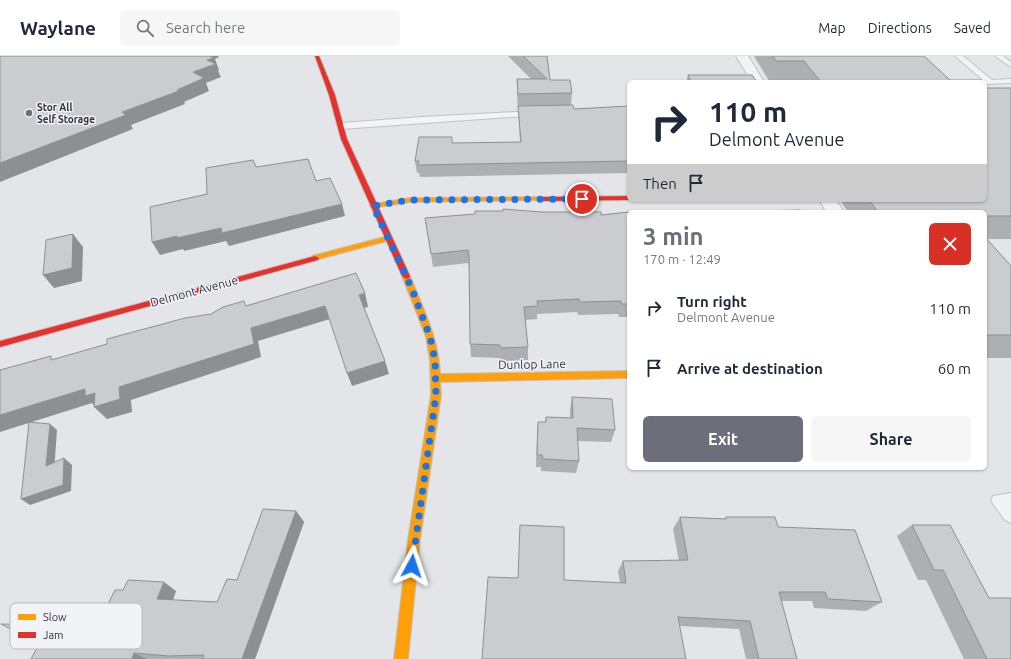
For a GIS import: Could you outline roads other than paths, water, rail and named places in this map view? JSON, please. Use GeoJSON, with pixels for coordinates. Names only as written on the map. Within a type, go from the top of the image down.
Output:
{"type":"FeatureCollection","features":[{"type":"Feature","properties":{"kind":"street"},"geometry":{"type":"LineString","coordinates":[[317,56],[344,139],[373,206],[412,289],[430,337],[435,360],[437,378],[436,395],[414,540],[401,659]]}},
{"type":"Feature","properties":{"kind":"street"},"geometry":{"type":"LineString","coordinates":[[742,56],[757,80]]}},
{"type":"Feature","properties":{"kind":"street"},"geometry":{"type":"LineString","coordinates":[[987,88],[1011,94]]}},
{"type":"Feature","properties":{"kind":"street"},"geometry":{"type":"LineString","coordinates":[[373,206],[410,200],[627,198]]}},
{"type":"Feature","properties":{"kind":"street","name":"Delmont Avenue"},"geometry":{"type":"LineString","coordinates":[[0,344],[388,238]]}},
{"type":"Feature","properties":{"kind":"street","name":"Dunlop Lane"},"geometry":{"type":"LineString","coordinates":[[437,378],[627,375]]}},
{"type":"Feature","properties":{"kind":"lane"},"geometry":{"type":"LineString","coordinates":[[959,56],[980,80]]}},
{"type":"Feature","properties":{"kind":"lane"},"geometry":{"type":"LineString","coordinates":[[999,56],[1011,65]]}},
{"type":"Feature","properties":{"kind":"lane"},"geometry":{"type":"LineString","coordinates":[[987,88],[1011,81]]}},
{"type":"Feature","properties":{"kind":"lane"},"geometry":{"type":"LineString","coordinates":[[341,126],[436,118],[541,113]]}},
{"type":"Feature","properties":{"kind":"lane"},"geometry":{"type":"LineString","coordinates":[[1011,500],[999,501],[1011,516]]}},
{"type":"Feature","properties":{"kind":"place","name":"Stor All Self Storage"},"geometry":{"type":"Point","coordinates":[29,113]}}]}
